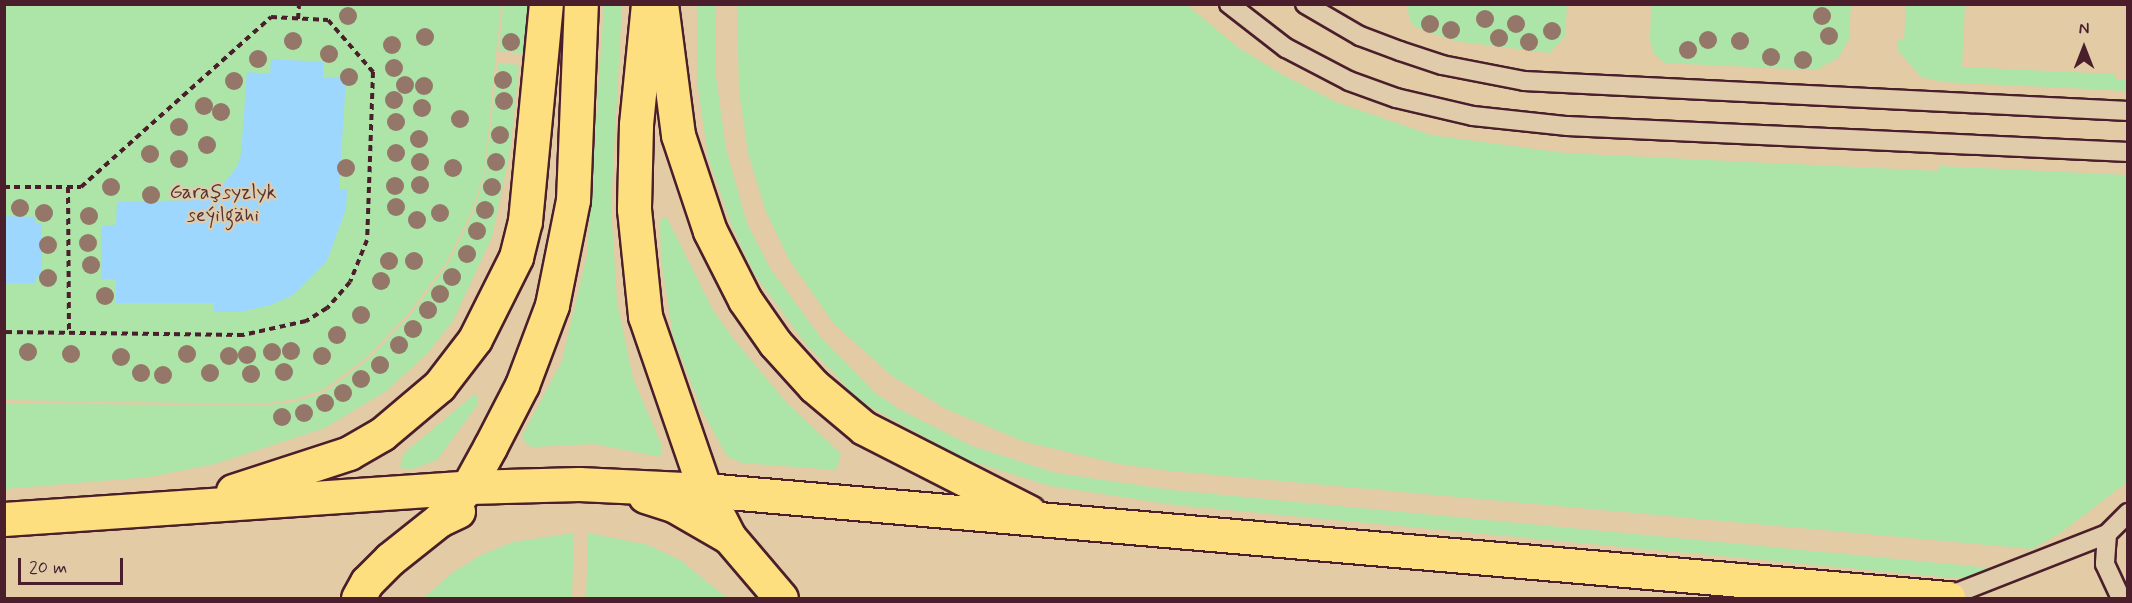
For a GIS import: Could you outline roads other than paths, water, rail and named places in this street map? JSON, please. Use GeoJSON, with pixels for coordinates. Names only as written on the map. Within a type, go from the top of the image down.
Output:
{"type":"FeatureCollection","features":[{"type":"Feature","properties":{"kind":"main road"},"geometry":{"type":"LineString","coordinates":[[163,509],[246,487],[349,453],[382,434],[439,386],[475,339],[509,275],[525,222],[546,4]]}},
{"type":"Feature","properties":{"kind":"main road"},"geometry":{"type":"LineString","coordinates":[[358,598],[382,567],[439,520],[468,487],[522,385],[552,305],[565,252],[573,200],[581,4]]}},
{"type":"Feature","properties":{"kind":"main road"},"geometry":{"type":"LineString","coordinates":[[648,4],[636,125],[637,263],[655,351],[705,490],[729,537],[781,598]]}},
{"type":"Feature","properties":{"kind":"main road"},"geometry":{"type":"LineString","coordinates":[[661,4],[678,135],[702,209],[745,300],[775,343],[814,386],[864,428],[1047,520]]}},
{"type":"Feature","properties":{"kind":"main road"},"geometry":{"type":"LineString","coordinates":[[4,519],[468,487],[579,484],[705,490],[1946,598]]}},
{"type":"Feature","properties":{"kind":"main road"},"geometry":{"type":"LineString","coordinates":[[439,520],[483,499],[512,492],[579,484],[628,490],[666,503],[729,537]]}},
{"type":"Feature","properties":{"kind":"lane"},"geometry":{"type":"LineString","coordinates":[[1229,4],[1286,48],[1349,81],[1396,98],[1473,116],[1567,126],[2127,152]]}},
{"type":"Feature","properties":{"kind":"lane"},"geometry":{"type":"LineString","coordinates":[[1305,4],[1360,36],[1400,51],[1442,65],[1524,81],[2127,111]]}},
{"type":"Feature","properties":{"kind":"lane"},"geometry":{"type":"LineString","coordinates":[[1946,598],[2107,534],[2127,513]]}},
{"type":"Feature","properties":{"kind":"lane"},"geometry":{"type":"LineString","coordinates":[[2107,534],[2105,564],[2121,598]]}},
{"type":"Feature","properties":{"kind":"water"},"geometry":{"type":"Polygon","coordinates":[[[271,59],[323,62],[323,77],[346,78],[339,190],[347,190],[346,209],[327,261],[293,295],[271,305],[240,312],[214,312],[214,303],[116,303],[116,279],[101,279],[101,226],[116,225],[117,202],[196,200],[220,188],[237,167],[241,154],[247,72],[270,74],[271,59]]]}},
{"type":"Feature","properties":{"kind":"water"},"geometry":{"type":"Polygon","coordinates":[[[5,216],[35,217],[36,223],[42,223],[42,277],[36,277],[35,283],[5,283],[5,216]]]}},
{"type":"Feature","properties":{"kind":"park label","name":"Garaşsyzlyk seýilgähi"},"geometry":{"type":"Point","coordinates":[223,204]}}]}
